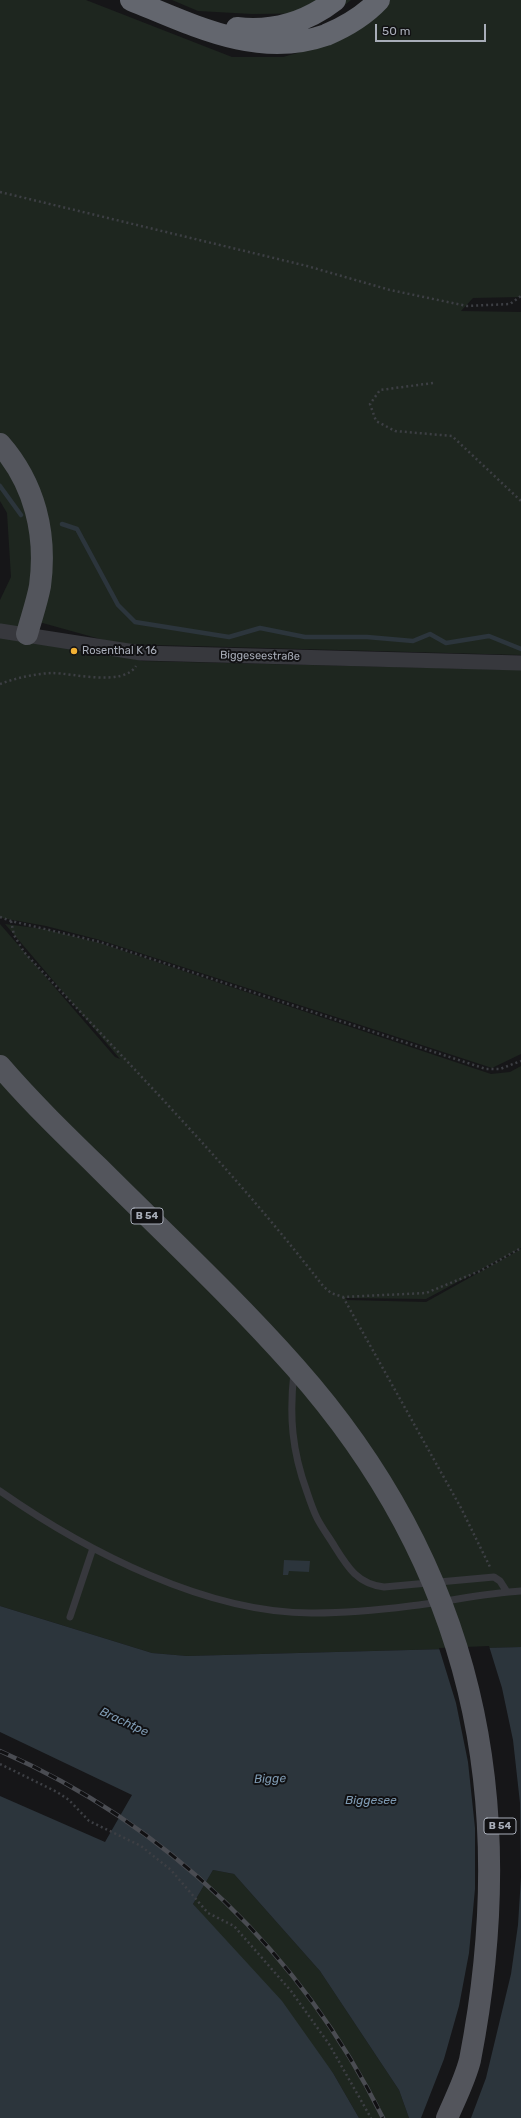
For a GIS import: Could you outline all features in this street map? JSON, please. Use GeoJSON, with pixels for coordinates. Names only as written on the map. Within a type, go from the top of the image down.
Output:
{"type":"FeatureCollection","features":[{"type":"Feature","properties":{"kind":"highway"},"geometry":{"type":"LineString","coordinates":[[131,0],[191,24],[238,40],[269,44],[300,42],[332,32],[348,24],[379,0]]}},
{"type":"Feature","properties":{"kind":"highway"},"geometry":{"type":"LineString","coordinates":[[191,24],[248,29],[280,26],[311,16],[335,0]]}},
{"type":"Feature","properties":{"kind":"main road"},"geometry":{"type":"LineString","coordinates":[[0,444],[13,459],[31,491],[41,534],[40,586],[27,634]]}},
{"type":"Feature","properties":{"kind":"main road","name":"B 54"},"geometry":{"type":"LineString","coordinates":[[0,1066],[71,1140],[246,1314],[294,1366],[356,1443],[383,1481],[418,1541],[451,1609],[472,1666],[484,1712],[497,1790],[501,1844],[498,1917],[490,1980],[470,2063],[447,2118]]}},
{"type":"Feature","properties":{"kind":"street","name":"Biggeseestraße"},"geometry":{"type":"LineString","coordinates":[[0,631],[141,653],[521,663]]}},
{"type":"Feature","properties":{"kind":"lane"},"geometry":{"type":"LineString","coordinates":[[294,1366],[291,1403],[292,1434],[298,1466],[316,1518],[344,1562],[358,1577],[372,1586],[384,1587],[494,1577],[500,1581],[507,1592]]}},
{"type":"Feature","properties":{"kind":"lane"},"geometry":{"type":"LineString","coordinates":[[0,1491],[35,1516],[93,1548],[142,1571],[188,1589],[234,1604],[273,1611],[314,1613],[410,1606],[521,1591]]}},
{"type":"Feature","properties":{"kind":"lane"},"geometry":{"type":"LineString","coordinates":[[70,1617],[93,1548]]}},
{"type":"Feature","properties":{"kind":"path"},"geometry":{"type":"LineString","coordinates":[[0,192],[307,266],[390,290],[467,306],[510,304],[521,296]]}},
{"type":"Feature","properties":{"kind":"path"},"geometry":{"type":"LineString","coordinates":[[433,383],[380,390],[370,404],[376,421],[395,431],[452,436],[521,501]]}},
{"type":"Feature","properties":{"kind":"path"},"geometry":{"type":"LineString","coordinates":[[0,684],[28,676],[51,674],[114,678],[125,675],[134,670],[141,653]]}},
{"type":"Feature","properties":{"kind":"path"},"geometry":{"type":"LineString","coordinates":[[0,917],[10,921],[100,942],[486,1069],[500,1068],[521,1061]]}},
{"type":"Feature","properties":{"kind":"path"},"geometry":{"type":"LineString","coordinates":[[10,921],[14,935],[24,952],[200,1140],[278,1228],[323,1286],[331,1293],[343,1297],[426,1293],[480,1271],[521,1248]]}},
{"type":"Feature","properties":{"kind":"path"},"geometry":{"type":"LineString","coordinates":[[343,1297],[461,1508],[494,1577]]}},
{"type":"Feature","properties":{"kind":"path"},"geometry":{"type":"LineString","coordinates":[[0,1764],[57,1792],[69,1800],[89,1821],[147,1851],[171,1870],[208,1913],[234,1926],[247,1939],[291,1991],[329,2044],[371,2118]]}},
{"type":"Feature","properties":{"kind":"shaded area"},"geometry":{"type":"Polygon","coordinates":[[[0,0],[86,0],[232,57],[283,57],[326,45],[388,0],[521,0],[521,297],[473,298],[461,311],[521,312],[521,655],[118,644],[39,622],[31,633],[142,661],[521,670],[521,1054],[492,1068],[100,940],[46,926],[2,918],[0,919],[0,600],[11,577],[7,513],[0,501],[0,0]]]}},
{"type":"Feature","properties":{"kind":"shaded area"},"geometry":{"type":"Polygon","coordinates":[[[172,0],[351,0],[335,13],[252,14],[198,11],[172,0]]]}},
{"type":"Feature","properties":{"kind":"shaded area"},"geometry":{"type":"Polygon","coordinates":[[[0,924],[115,1057],[120,1059],[5,924],[44,929],[100,943],[491,1074],[510,1072],[521,1066],[521,1248],[426,1299],[345,1298],[347,1300],[426,1302],[521,1249],[521,1647],[187,1656],[152,1653],[0,1606],[0,924]]]}},
{"type":"Feature","properties":{"kind":"shaded area"},"geometry":{"type":"Polygon","coordinates":[[[213,1870],[234,1874],[320,1971],[399,2090],[409,2118],[359,2118],[333,2073],[193,1904],[213,1870]]]}},
{"type":"Feature","properties":{"kind":"water"},"geometry":{"type":"Polygon","coordinates":[[[284,1560],[310,1561],[309,1572],[289,1571],[288,1575],[283,1575],[284,1560]]]}},
{"type":"Feature","properties":{"kind":"water","name":"Biggesee"},"geometry":{"type":"Polygon","coordinates":[[[0,1606],[152,1653],[187,1656],[521,1647],[521,2118],[409,2118],[399,2090],[320,1971],[234,1874],[213,1870],[193,1904],[282,2001],[333,2073],[359,2118],[0,2118],[0,1796],[105,1842],[132,1795],[0,1732],[0,1606]]]}},
{"type":"Feature","properties":{"kind":"pier"},"geometry":{"type":"Polygon","coordinates":[[[489,1646],[502,1688],[513,1740],[520,1803],[521,1877],[518,1925],[511,1974],[486,2078],[471,2118],[421,2118],[444,2059],[459,2006],[469,1953],[475,1889],[475,1828],[468,1762],[456,1703],[439,1648],[489,1646]]]}},
{"type":"Feature","properties":{"kind":"waterway"},"geometry":{"type":"LineString","coordinates":[[0,486],[21,515]]}},
{"type":"Feature","properties":{"kind":"waterway"},"geometry":{"type":"LineString","coordinates":[[62,524],[77,529],[118,605],[135,622],[229,637],[260,628],[305,637],[367,637],[413,641],[430,634],[446,643],[489,636],[521,649]]}},
{"type":"Feature","properties":{"kind":"railway"},"geometry":{"type":"LineString","coordinates":[[0,1751],[61,1781],[119,1816],[173,1856],[224,1901],[270,1949],[312,2002],[350,2058],[383,2118]]}},
{"type":"Feature","properties":{"kind":"place","name":"Rosenthal K 16"},"geometry":{"type":"Point","coordinates":[74,651]}},
{"type":"Feature","properties":{"kind":"water label","name":"Brachtpe"},"geometry":{"type":"Point","coordinates":[124,1722]}},
{"type":"Feature","properties":{"kind":"water label","name":"Bigge"},"geometry":{"type":"Point","coordinates":[270,1779]}}]}
